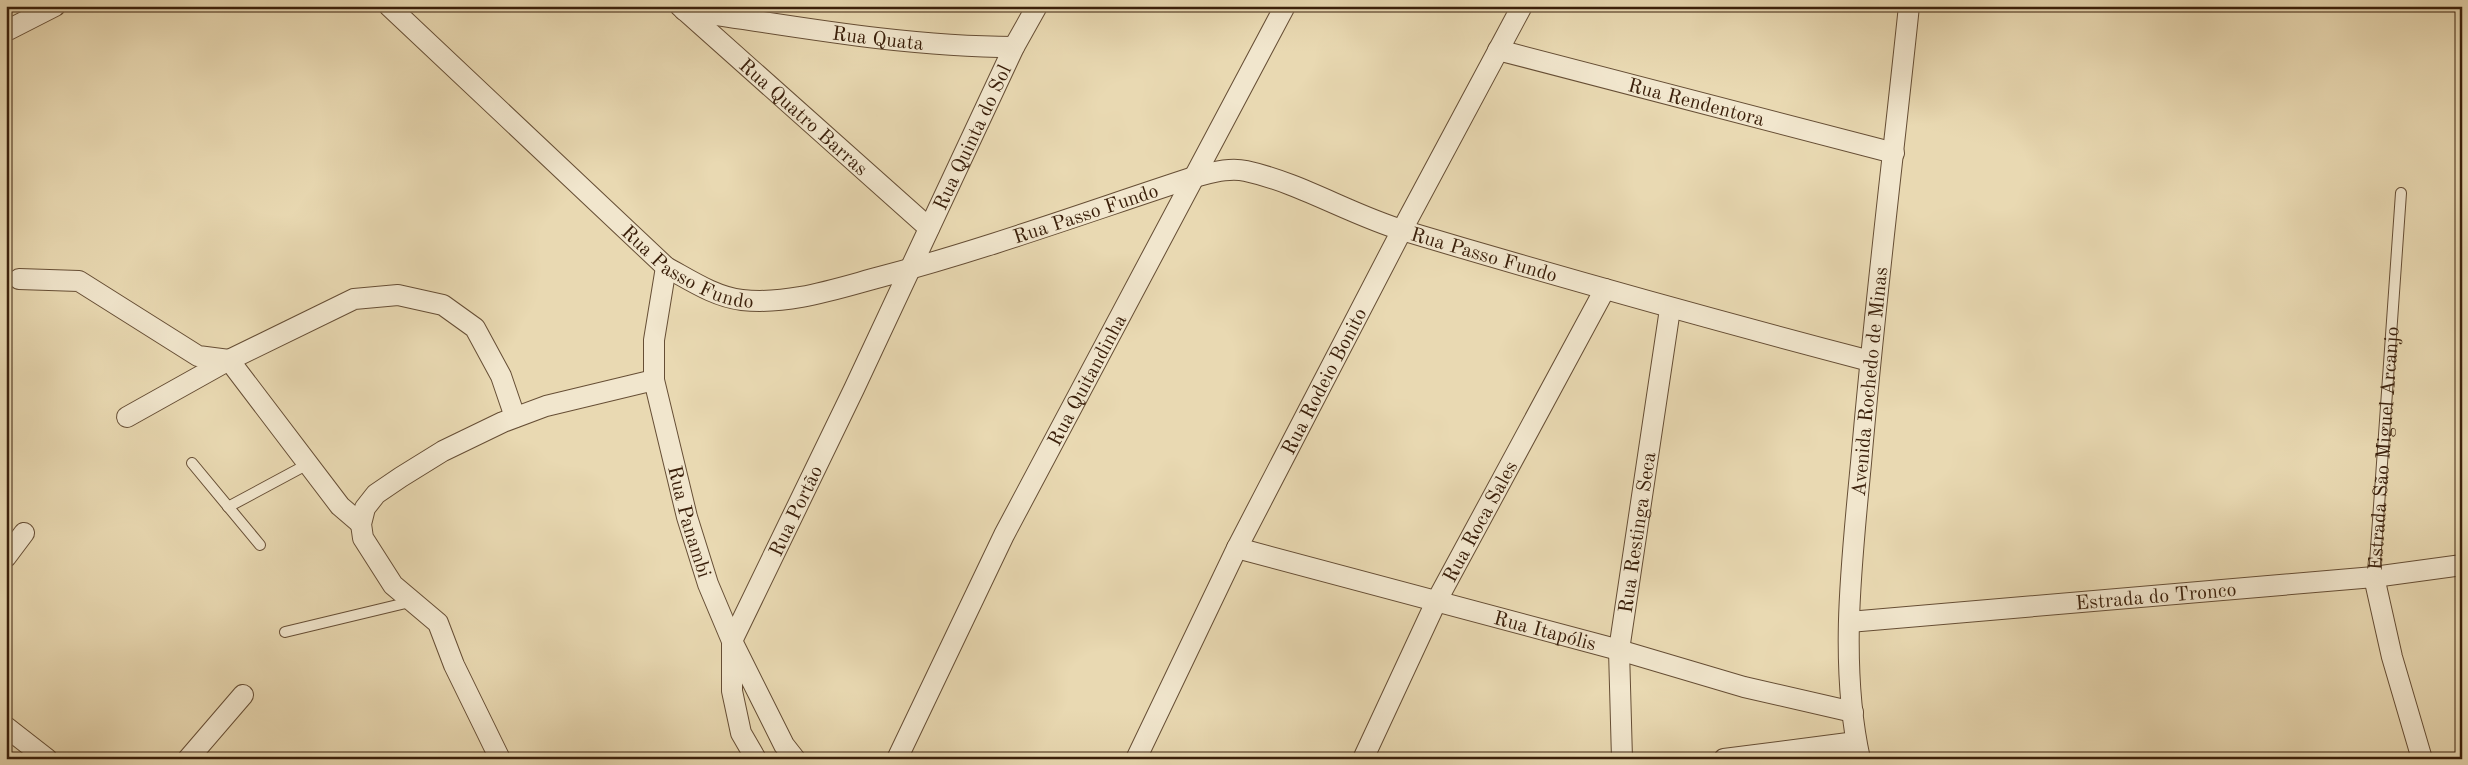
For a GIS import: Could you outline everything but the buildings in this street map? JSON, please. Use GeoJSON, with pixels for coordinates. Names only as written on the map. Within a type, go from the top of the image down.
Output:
{"type":"FeatureCollection","features":[{"type":"Feature","properties":{"kind":"street"},"geometry":{"type":"LineString","coordinates":[[6,31],[55,6]]}},
{"type":"Feature","properties":{"kind":"street","name":"Rua Passo Fundo"},"geometry":{"type":"LineString","coordinates":[[389,6],[666,267],[713,292],[741,300],[779,301],[808,296],[909,270],[974,251],[1194,177],[1220,170],[1243,170],[1269,176],[1402,230],[1670,309],[1870,361]]}},
{"type":"Feature","properties":{"kind":"street","name":"Rua Quinta do Sol"},"geometry":{"type":"LineString","coordinates":[[909,270],[1014,47],[1037,6]]}},
{"type":"Feature","properties":{"kind":"street","name":"Rua Quitandinha"},"geometry":{"type":"LineString","coordinates":[[897,759],[1004,535],[1285,6]]}},
{"type":"Feature","properties":{"kind":"street","name":"Rua Rodeio Bonito"},"geometry":{"type":"LineString","coordinates":[[1136,759],[1237,548],[1402,230],[1522,6]]}},
{"type":"Feature","properties":{"kind":"street","name":"Avenida Rochedo de Minas"},"geometry":{"type":"LineString","coordinates":[[1858,750],[1853,712],[1849,622],[1870,361],[1909,6]]}},
{"type":"Feature","properties":{"kind":"street","name":"Rua Quata"},"geometry":{"type":"LineString","coordinates":[[682,8],[882,38],[970,47],[1014,47]]}},
{"type":"Feature","properties":{"kind":"street","name":"Rua Quatro Barras"},"geometry":{"type":"LineString","coordinates":[[682,8],[929,228]]}},
{"type":"Feature","properties":{"kind":"street","name":"Rua Rendentora"},"geometry":{"type":"LineString","coordinates":[[1498,50],[1894,153]]}},
{"type":"Feature","properties":{"kind":"street","name":"Rua Panambi"},"geometry":{"type":"LineString","coordinates":[[666,267],[655,330],[654,380],[686,517],[708,584],[732,641],[784,745],[795,759]]}},
{"type":"Feature","properties":{"kind":"street","name":"Rua Portão"},"geometry":{"type":"LineString","coordinates":[[756,759],[741,733],[732,691],[732,641],[854,389],[909,270]]}},
{"type":"Feature","properties":{"kind":"street"},"geometry":{"type":"LineString","coordinates":[[19,279],[78,281],[198,356],[229,360],[340,506],[361,524]]}},
{"type":"Feature","properties":{"kind":"street","name":"Rua Roca Sales"},"geometry":{"type":"LineString","coordinates":[[1363,759],[1436,602],[1605,289]]}},
{"type":"Feature","properties":{"kind":"street"},"geometry":{"type":"LineString","coordinates":[[127,417],[229,360],[354,299],[398,295],[443,305],[476,328],[501,376],[515,417]]}},
{"type":"Feature","properties":{"kind":"street","name":"Rua Restinga Seca"},"geometry":{"type":"LineString","coordinates":[[1622,759],[1619,650],[1670,309]]}},
{"type":"Feature","properties":{"kind":"street"},"geometry":{"type":"LineString","coordinates":[[500,759],[454,665],[438,623],[410,602],[393,585],[375,559],[364,538],[361,524],[364,508],[376,494],[443,451],[515,417],[546,406],[654,380]]}},
{"type":"Feature","properties":{"kind":"street"},"geometry":{"type":"LineString","coordinates":[[6,557],[24,533]]}},
{"type":"Feature","properties":{"kind":"street","name":"Rua Itapólis"},"geometry":{"type":"LineString","coordinates":[[1237,548],[1619,650],[1744,687],[1853,712]]}},
{"type":"Feature","properties":{"kind":"street","name":"Estrada do Tronco"},"geometry":{"type":"LineString","coordinates":[[1849,622],[2374,577],[2462,565]]}},
{"type":"Feature","properties":{"kind":"street","name":"Estrada São Miguel Arcanjo"},"geometry":{"type":"LineString","coordinates":[[2374,577],[2392,657],[2422,759]]}},
{"type":"Feature","properties":{"kind":"street"},"geometry":{"type":"LineString","coordinates":[[188,759],[243,695]]}},
{"type":"Feature","properties":{"kind":"street"},"geometry":{"type":"LineString","coordinates":[[6,727],[45,758]]}},
{"type":"Feature","properties":{"kind":"street"},"geometry":{"type":"LineString","coordinates":[[1724,759],[1858,750]]}},
{"type":"Feature","properties":{"kind":"lane","name":"Estrada São Miguel Arcanjo"},"geometry":{"type":"LineString","coordinates":[[2374,577],[2401,193]]}},
{"type":"Feature","properties":{"kind":"lane"},"geometry":{"type":"LineString","coordinates":[[192,463],[260,546]]}},
{"type":"Feature","properties":{"kind":"lane"},"geometry":{"type":"LineString","coordinates":[[228,507],[308,464]]}},
{"type":"Feature","properties":{"kind":"lane"},"geometry":{"type":"LineString","coordinates":[[285,632],[410,602]]}}]}
